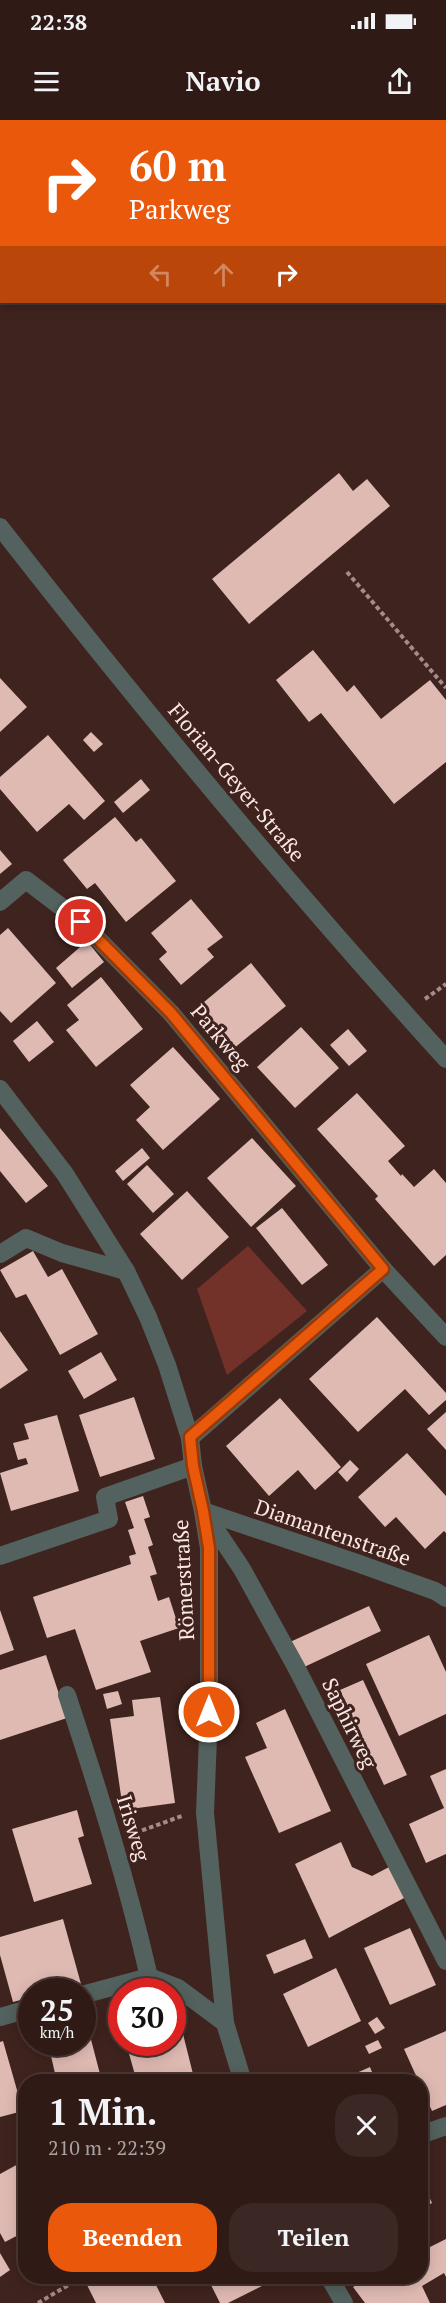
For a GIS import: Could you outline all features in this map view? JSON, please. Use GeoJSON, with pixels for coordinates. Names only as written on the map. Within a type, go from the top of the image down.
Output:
{"type":"FeatureCollection","features":[{"type":"Feature","properties":{"kind":"street","name":"Florian-Geyer-Straße"},"geometry":{"type":"LineString","coordinates":[[0,527],[184,754],[446,1059]]}},
{"type":"Feature","properties":{"kind":"street","name":"Parkweg"},"geometry":{"type":"LineString","coordinates":[[0,902],[26,880],[81,922],[171,1013],[383,1269],[446,1337]]}},
{"type":"Feature","properties":{"kind":"street","name":"Römerstraße"},"geometry":{"type":"LineString","coordinates":[[0,1089],[65,1174],[126,1271],[163,1355],[190,1437],[193,1466],[209,1548],[209,1712],[205,1813],[225,2023],[241,2074]]}},
{"type":"Feature","properties":{"kind":"street"},"geometry":{"type":"LineString","coordinates":[[0,1254],[26,1238],[62,1253],[126,1271]]}},
{"type":"Feature","properties":{"kind":"street"},"geometry":{"type":"LineString","coordinates":[[190,1437],[383,1269]]}},
{"type":"Feature","properties":{"kind":"street"},"geometry":{"type":"LineString","coordinates":[[0,1556],[109,1519],[105,1497],[193,1466]]}},
{"type":"Feature","properties":{"kind":"street","name":"Diamantenstraße"},"geometry":{"type":"LineString","coordinates":[[203,1511],[357,1563],[435,1591],[446,1598]]}},
{"type":"Feature","properties":{"kind":"street","name":"Saphirweg"},"geometry":{"type":"LineString","coordinates":[[203,1511],[242,1569],[297,1667],[351,1778],[415,1897],[446,1961]]}},
{"type":"Feature","properties":{"kind":"street","name":"Irisweg"},"geometry":{"type":"LineString","coordinates":[[68,1695],[114,1840],[149,1977]]}},
{"type":"Feature","properties":{"kind":"street"},"geometry":{"type":"LineString","coordinates":[[96,1991],[149,1977],[178,1988],[225,2023]]}},
{"type":"Feature","properties":{"kind":"street"},"geometry":{"type":"LineString","coordinates":[[0,2017],[18,2012]]}},
{"type":"Feature","properties":{"kind":"street"},"geometry":{"type":"LineString","coordinates":[[428,2132],[446,2126]]}},
{"type":"Feature","properties":{"kind":"street"},"geometry":{"type":"LineString","coordinates":[[333,2284],[344,2303]]}},
{"type":"Feature","properties":{"kind":"path"},"geometry":{"type":"LineString","coordinates":[[347,572],[446,687]]}},
{"type":"Feature","properties":{"kind":"path"},"geometry":{"type":"LineString","coordinates":[[147,1829],[186,1815]]}},
{"type":"Feature","properties":{"kind":"path"},"geometry":{"type":"LineString","coordinates":[[38,2303],[70,2284]]}},
{"type":"Feature","properties":{"kind":"shaded area"},"geometry":{"type":"Polygon","coordinates":[[[248,1246],[307,1311],[227,1375],[197,1289],[248,1246]]]}},
{"type":"Feature","properties":{"kind":"building"},"geometry":{"type":"Polygon","coordinates":[[[339,473],[353,491],[367,479],[390,506],[249,624],[212,579],[339,473]]]}},
{"type":"Feature","properties":{"kind":"building"},"geometry":{"type":"Polygon","coordinates":[[[313,650],[347,692],[354,685],[381,719],[430,680],[446,700],[446,762],[394,804],[321,713],[309,722],[276,680],[313,650]]]}},
{"type":"Feature","properties":{"kind":"building"},"geometry":{"type":"Polygon","coordinates":[[[0,678],[27,707],[0,732],[0,678]]]}},
{"type":"Feature","properties":{"kind":"building"},"geometry":{"type":"Polygon","coordinates":[[[91,732],[103,744],[94,752],[83,740],[91,732]]]}},
{"type":"Feature","properties":{"kind":"building"},"geometry":{"type":"Polygon","coordinates":[[[48,735],[105,801],[84,820],[69,804],[37,832],[0,789],[0,777],[48,735]]]}},
{"type":"Feature","properties":{"kind":"building"},"geometry":{"type":"Polygon","coordinates":[[[141,779],[150,790],[123,813],[114,802],[141,779]]]}},
{"type":"Feature","properties":{"kind":"building"},"geometry":{"type":"Polygon","coordinates":[[[115,817],[136,842],[141,838],[176,881],[126,922],[95,883],[87,889],[63,860],[115,817]]]}},
{"type":"Feature","properties":{"kind":"building"},"geometry":{"type":"Polygon","coordinates":[[[0,850],[12,864],[0,874],[0,850]]]}},
{"type":"Feature","properties":{"kind":"building"},"geometry":{"type":"Polygon","coordinates":[[[191,899],[223,937],[207,949],[214,957],[181,985],[159,959],[167,952],[151,933],[191,899]]]}},
{"type":"Feature","properties":{"kind":"building"},"geometry":{"type":"Polygon","coordinates":[[[8,928],[56,983],[11,1023],[0,1011],[0,935],[8,928]]]}},
{"type":"Feature","properties":{"kind":"building"},"geometry":{"type":"Polygon","coordinates":[[[87,941],[104,962],[72,988],[56,968],[87,941]]]}},
{"type":"Feature","properties":{"kind":"building"},"geometry":{"type":"Polygon","coordinates":[[[251,963],[286,1006],[233,1049],[198,1007],[251,963]]]}},
{"type":"Feature","properties":{"kind":"building"},"geometry":{"type":"Polygon","coordinates":[[[101,977],[143,1029],[96,1067],[66,1030],[79,1020],[67,1005],[101,977]]]}},
{"type":"Feature","properties":{"kind":"building"},"geometry":{"type":"Polygon","coordinates":[[[37,1021],[54,1042],[29,1062],[13,1041],[37,1021]]]}},
{"type":"Feature","properties":{"kind":"building"},"geometry":{"type":"Polygon","coordinates":[[[301,1027],[339,1068],[295,1108],[257,1067],[301,1027]]]}},
{"type":"Feature","properties":{"kind":"building"},"geometry":{"type":"Polygon","coordinates":[[[348,1029],[367,1051],[349,1066],[330,1045],[348,1029]]]}},
{"type":"Feature","properties":{"kind":"building"},"geometry":{"type":"Polygon","coordinates":[[[173,1047],[220,1099],[163,1150],[136,1120],[150,1107],[130,1085],[173,1047]]]}},
{"type":"Feature","properties":{"kind":"building"},"geometry":{"type":"Polygon","coordinates":[[[357,1093],[405,1146],[388,1161],[401,1176],[402,1174],[414,1187],[434,1169],[446,1183],[446,1255],[434,1266],[375,1199],[378,1196],[317,1129],[357,1093]]]}},
{"type":"Feature","properties":{"kind":"building"},"geometry":{"type":"Polygon","coordinates":[[[0,1128],[48,1186],[26,1203],[0,1171],[0,1128]]]}},
{"type":"Feature","properties":{"kind":"building"},"geometry":{"type":"Polygon","coordinates":[[[252,1138],[296,1186],[251,1227],[207,1178],[252,1138]]]}},
{"type":"Feature","properties":{"kind":"building"},"geometry":{"type":"Polygon","coordinates":[[[142,1148],[150,1158],[123,1181],[115,1171],[142,1148]]]}},
{"type":"Feature","properties":{"kind":"building"},"geometry":{"type":"Polygon","coordinates":[[[147,1165],[174,1194],[153,1213],[127,1184],[147,1165]]]}},
{"type":"Feature","properties":{"kind":"building"},"geometry":{"type":"Polygon","coordinates":[[[187,1191],[229,1237],[182,1280],[140,1234],[187,1191]]]}},
{"type":"Feature","properties":{"kind":"building"},"geometry":{"type":"Polygon","coordinates":[[[282,1208],[328,1265],[302,1285],[256,1228],[282,1208]]]}},
{"type":"Feature","properties":{"kind":"building"},"geometry":{"type":"Polygon","coordinates":[[[33,1251],[48,1277],[62,1269],[98,1334],[60,1355],[26,1294],[16,1298],[0,1270],[33,1251]]]}},
{"type":"Feature","properties":{"kind":"building"},"geometry":{"type":"Polygon","coordinates":[[[377,1317],[446,1393],[446,1400],[429,1415],[405,1389],[358,1432],[309,1379],[377,1317]]]}},
{"type":"Feature","properties":{"kind":"building"},"geometry":{"type":"Polygon","coordinates":[[[0,1331],[28,1370],[0,1389],[0,1331]]]}},
{"type":"Feature","properties":{"kind":"building"},"geometry":{"type":"Polygon","coordinates":[[[101,1352],[117,1380],[84,1399],[68,1371],[101,1352]]]}},
{"type":"Feature","properties":{"kind":"building"},"geometry":{"type":"Polygon","coordinates":[[[134,1397],[155,1459],[100,1477],[79,1415],[134,1397]]]}},
{"type":"Feature","properties":{"kind":"building"},"geometry":{"type":"Polygon","coordinates":[[[280,1398],[341,1467],[315,1490],[298,1470],[269,1496],[226,1446],[280,1398]]]}},
{"type":"Feature","properties":{"kind":"building"},"geometry":{"type":"Polygon","coordinates":[[[446,1412],[446,1450],[427,1429],[446,1412]]]}},
{"type":"Feature","properties":{"kind":"building"},"geometry":{"type":"Polygon","coordinates":[[[57,1415],[79,1491],[11,1511],[0,1473],[28,1464],[26,1458],[18,1460],[13,1443],[29,1439],[24,1424],[57,1415]]]}},
{"type":"Feature","properties":{"kind":"building"},"geometry":{"type":"Polygon","coordinates":[[[407,1453],[446,1496],[446,1533],[444,1531],[425,1549],[396,1517],[385,1527],[358,1497],[407,1453]]]}},
{"type":"Feature","properties":{"kind":"building"},"geometry":{"type":"Polygon","coordinates":[[[350,1460],[359,1469],[347,1482],[338,1472],[350,1460]]]}},
{"type":"Feature","properties":{"kind":"building"},"geometry":{"type":"Polygon","coordinates":[[[143,1496],[150,1517],[144,1519],[153,1545],[148,1547],[157,1574],[150,1576],[158,1601],[169,1597],[179,1628],[140,1641],[151,1672],[96,1690],[75,1629],[47,1638],[33,1597],[131,1564],[129,1556],[136,1554],[128,1530],[134,1528],[125,1502],[143,1496]]]}},
{"type":"Feature","properties":{"kind":"building"},"geometry":{"type":"Polygon","coordinates":[[[369,1606],[381,1631],[302,1668],[290,1642],[369,1606]]]}},
{"type":"Feature","properties":{"kind":"building"},"geometry":{"type":"Polygon","coordinates":[[[0,1610],[14,1650],[0,1655],[0,1610]]]}},
{"type":"Feature","properties":{"kind":"building"},"geometry":{"type":"Polygon","coordinates":[[[429,1635],[446,1672],[446,1714],[399,1736],[366,1664],[429,1635]]]}},
{"type":"Feature","properties":{"kind":"building"},"geometry":{"type":"Polygon","coordinates":[[[46,1655],[67,1718],[0,1740],[0,1670],[46,1655]]]}},
{"type":"Feature","properties":{"kind":"building"},"geometry":{"type":"Polygon","coordinates":[[[363,1680],[407,1775],[384,1785],[340,1690],[363,1680]]]}},
{"type":"Feature","properties":{"kind":"building"},"geometry":{"type":"Polygon","coordinates":[[[118,1691],[122,1704],[107,1709],[103,1694],[118,1691]]]}},
{"type":"Feature","properties":{"kind":"building"},"geometry":{"type":"Polygon","coordinates":[[[160,1697],[175,1803],[123,1810],[110,1719],[134,1716],[132,1700],[160,1697]]]}},
{"type":"Feature","properties":{"kind":"building"},"geometry":{"type":"Polygon","coordinates":[[[285,1709],[331,1811],[279,1833],[245,1757],[267,1748],[256,1723],[285,1709]]]}},
{"type":"Feature","properties":{"kind":"building"},"geometry":{"type":"Polygon","coordinates":[[[446,1769],[446,1854],[426,1863],[409,1824],[444,1808],[430,1776],[446,1769]]]}},
{"type":"Feature","properties":{"kind":"building"},"geometry":{"type":"Polygon","coordinates":[[[77,1810],[84,1836],[78,1838],[92,1884],[34,1902],[12,1829],[77,1810]]]}},
{"type":"Feature","properties":{"kind":"building"},"geometry":{"type":"Polygon","coordinates":[[[341,1842],[352,1867],[372,1876],[391,1866],[406,1897],[329,1938],[295,1864],[341,1842]]]}},
{"type":"Feature","properties":{"kind":"building"},"geometry":{"type":"Polygon","coordinates":[[[63,1919],[79,1978],[18,1978],[18,2001],[13,2002],[0,1955],[0,1937],[63,1919]]]}},
{"type":"Feature","properties":{"kind":"building"},"geometry":{"type":"Polygon","coordinates":[[[410,1928],[436,1985],[390,2005],[364,1948],[410,1928]]]}},
{"type":"Feature","properties":{"kind":"building"},"geometry":{"type":"Polygon","coordinates":[[[305,1939],[313,1958],[274,1974],[266,1955],[305,1939]]]}},
{"type":"Feature","properties":{"kind":"building"},"geometry":{"type":"Polygon","coordinates":[[[336,1968],[361,2021],[308,2047],[283,1994],[336,1968]]]}},
{"type":"Feature","properties":{"kind":"building"},"geometry":{"type":"Polygon","coordinates":[[[377,2017],[385,2028],[375,2034],[368,2023],[377,2017]]]}},
{"type":"Feature","properties":{"kind":"building"},"geometry":{"type":"Polygon","coordinates":[[[446,2031],[446,2105],[432,2111],[428,2102],[428,2074],[415,2074],[404,2049],[446,2031]]]}},
{"type":"Feature","properties":{"kind":"building"},"geometry":{"type":"Polygon","coordinates":[[[378,2040],[382,2048],[369,2054],[365,2046],[378,2040]]]}},
{"type":"Feature","properties":{"kind":"building"},"geometry":{"type":"Polygon","coordinates":[[[3,2041],[18,2094],[18,2112],[0,2117],[0,2042],[3,2041]]]}},
{"type":"Feature","properties":{"kind":"building"},"geometry":{"type":"Polygon","coordinates":[[[186,2046],[193,2074],[135,2074],[130,2056],[186,2056],[186,2046]]]}},
{"type":"Feature","properties":{"kind":"building"},"geometry":{"type":"Polygon","coordinates":[[[51,2056],[95,2056],[100,2074],[55,2074],[51,2056]]]}},
{"type":"Feature","properties":{"kind":"building"},"geometry":{"type":"Polygon","coordinates":[[[370,2067],[373,2074],[354,2074],[370,2067]]]}},
{"type":"Feature","properties":{"kind":"building"},"geometry":{"type":"Polygon","coordinates":[[[18,2164],[18,2235],[5,2242],[0,2233],[0,2174],[18,2164]]]}},
{"type":"Feature","properties":{"kind":"building"},"geometry":{"type":"Polygon","coordinates":[[[446,2239],[446,2277],[444,2273],[428,2282],[428,2248],[446,2239]]]}},
{"type":"Feature","properties":{"kind":"building"},"geometry":{"type":"Polygon","coordinates":[[[0,2253],[10,2270],[0,2277],[0,2253]]]}},
{"type":"Feature","properties":{"kind":"building"},"geometry":{"type":"Polygon","coordinates":[[[156,2284],[165,2303],[96,2303],[87,2285],[156,2284]]]}},
{"type":"Feature","properties":{"kind":"building"},"geometry":{"type":"Polygon","coordinates":[[[210,2284],[266,2284],[228,2303],[220,2303],[210,2284]]]}},
{"type":"Feature","properties":{"kind":"building"},"geometry":{"type":"Polygon","coordinates":[[[358,2284],[425,2284],[422,2286],[430,2303],[365,2303],[353,2287],[358,2284]]]}},
{"type":"Feature","properties":{"kind":"route"},"geometry":{"type":"LineString","coordinates":[[81,922],[171,1013],[383,1269],[190,1437],[193,1466],[209,1548],[209,1712]]}}]}
